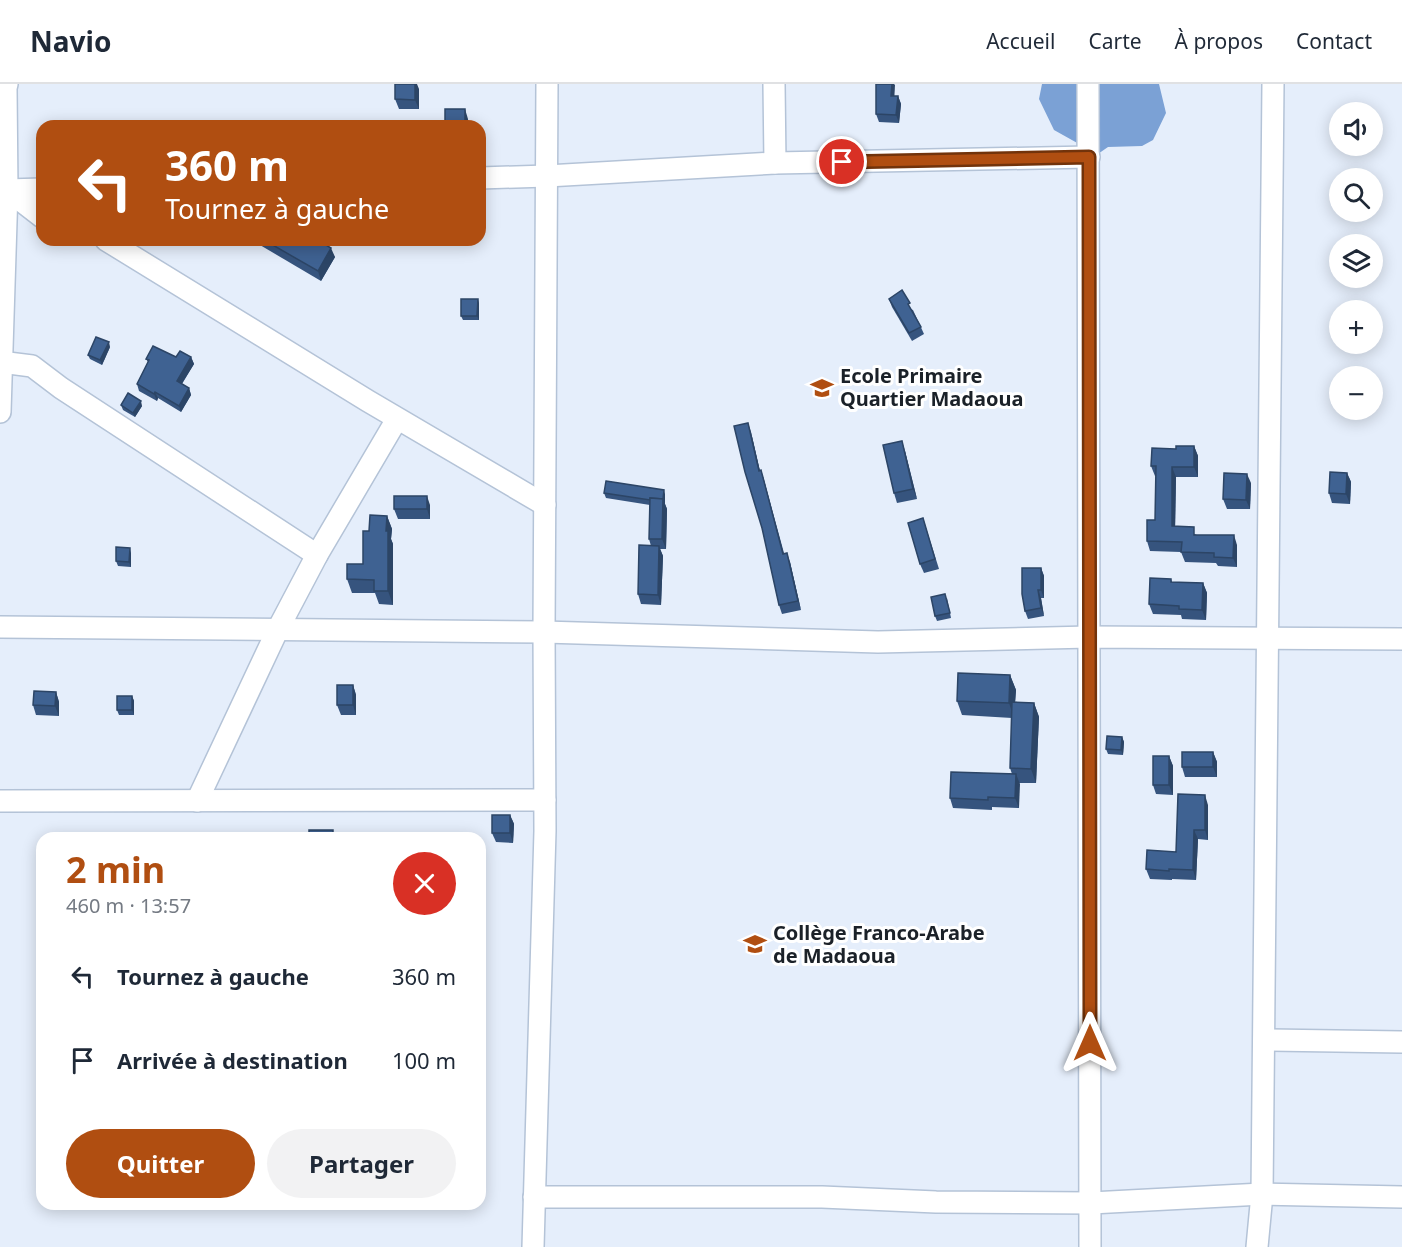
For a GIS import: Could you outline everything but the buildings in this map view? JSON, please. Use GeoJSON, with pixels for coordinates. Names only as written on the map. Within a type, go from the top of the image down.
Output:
{"type":"FeatureCollection","features":[{"type":"Feature","properties":{"kind":"street"},"geometry":{"type":"LineString","coordinates":[[0,412],[7,190],[6,88],[8,84]]}},
{"type":"Feature","properties":{"kind":"street"},"geometry":{"type":"LineString","coordinates":[[533,1247],[545,800],[547,84]]}},
{"type":"Feature","properties":{"kind":"street"},"geometry":{"type":"LineString","coordinates":[[774,84],[775,163]]}},
{"type":"Feature","properties":{"kind":"street"},"geometry":{"type":"LineString","coordinates":[[1088,84],[1090,1247]]}},
{"type":"Feature","properties":{"kind":"street"},"geometry":{"type":"LineString","coordinates":[[1257,1247],[1262,1194],[1273,84]]}},
{"type":"Feature","properties":{"kind":"street"},"geometry":{"type":"LineString","coordinates":[[486,178],[775,163],[1089,157]]}},
{"type":"Feature","properties":{"kind":"street"},"geometry":{"type":"LineString","coordinates":[[7,190],[36,189]]}},
{"type":"Feature","properties":{"kind":"street"},"geometry":{"type":"LineString","coordinates":[[7,190],[36,212]]}},
{"type":"Feature","properties":{"kind":"street"},"geometry":{"type":"LineString","coordinates":[[116,246],[397,418],[545,505]]}},
{"type":"Feature","properties":{"kind":"street"},"geometry":{"type":"LineString","coordinates":[[1,362],[32,366],[61,388],[317,555]]}},
{"type":"Feature","properties":{"kind":"street"},"geometry":{"type":"LineString","coordinates":[[197,801],[278,629],[317,555],[397,418]]}},
{"type":"Feature","properties":{"kind":"street"},"geometry":{"type":"LineString","coordinates":[[0,627],[544,632],[878,642],[1089,637],[1402,639]]}},
{"type":"Feature","properties":{"kind":"street"},"geometry":{"type":"LineString","coordinates":[[0,801],[545,800]]}},
{"type":"Feature","properties":{"kind":"street"},"geometry":{"type":"LineString","coordinates":[[1264,1040],[1402,1042]]}},
{"type":"Feature","properties":{"kind":"street"},"geometry":{"type":"LineString","coordinates":[[534,1197],[822,1197],[936,1202],[1090,1203],[1262,1194],[1402,1197]]}},
{"type":"Feature","properties":{"kind":"water"},"geometry":{"type":"Polygon","coordinates":[[[1042,84],[1159,84],[1166,113],[1153,140],[1142,146],[1108,147],[1095,156],[1088,149],[1054,130],[1039,99],[1042,84]]]}},
{"type":"Feature","properties":{"kind":"place","name":"Ecole Primaire Quartier Madaoua"},"geometry":{"type":"Point","coordinates":[822,388]}},
{"type":"Feature","properties":{"kind":"place","name":"Collège Franco-Arabe de Madaoua"},"geometry":{"type":"Point","coordinates":[755,944]}},
{"type":"Feature","properties":{"kind":"route"},"geometry":{"type":"LineString","coordinates":[[842,162],[1089,157],[1090,1043]]}}]}
